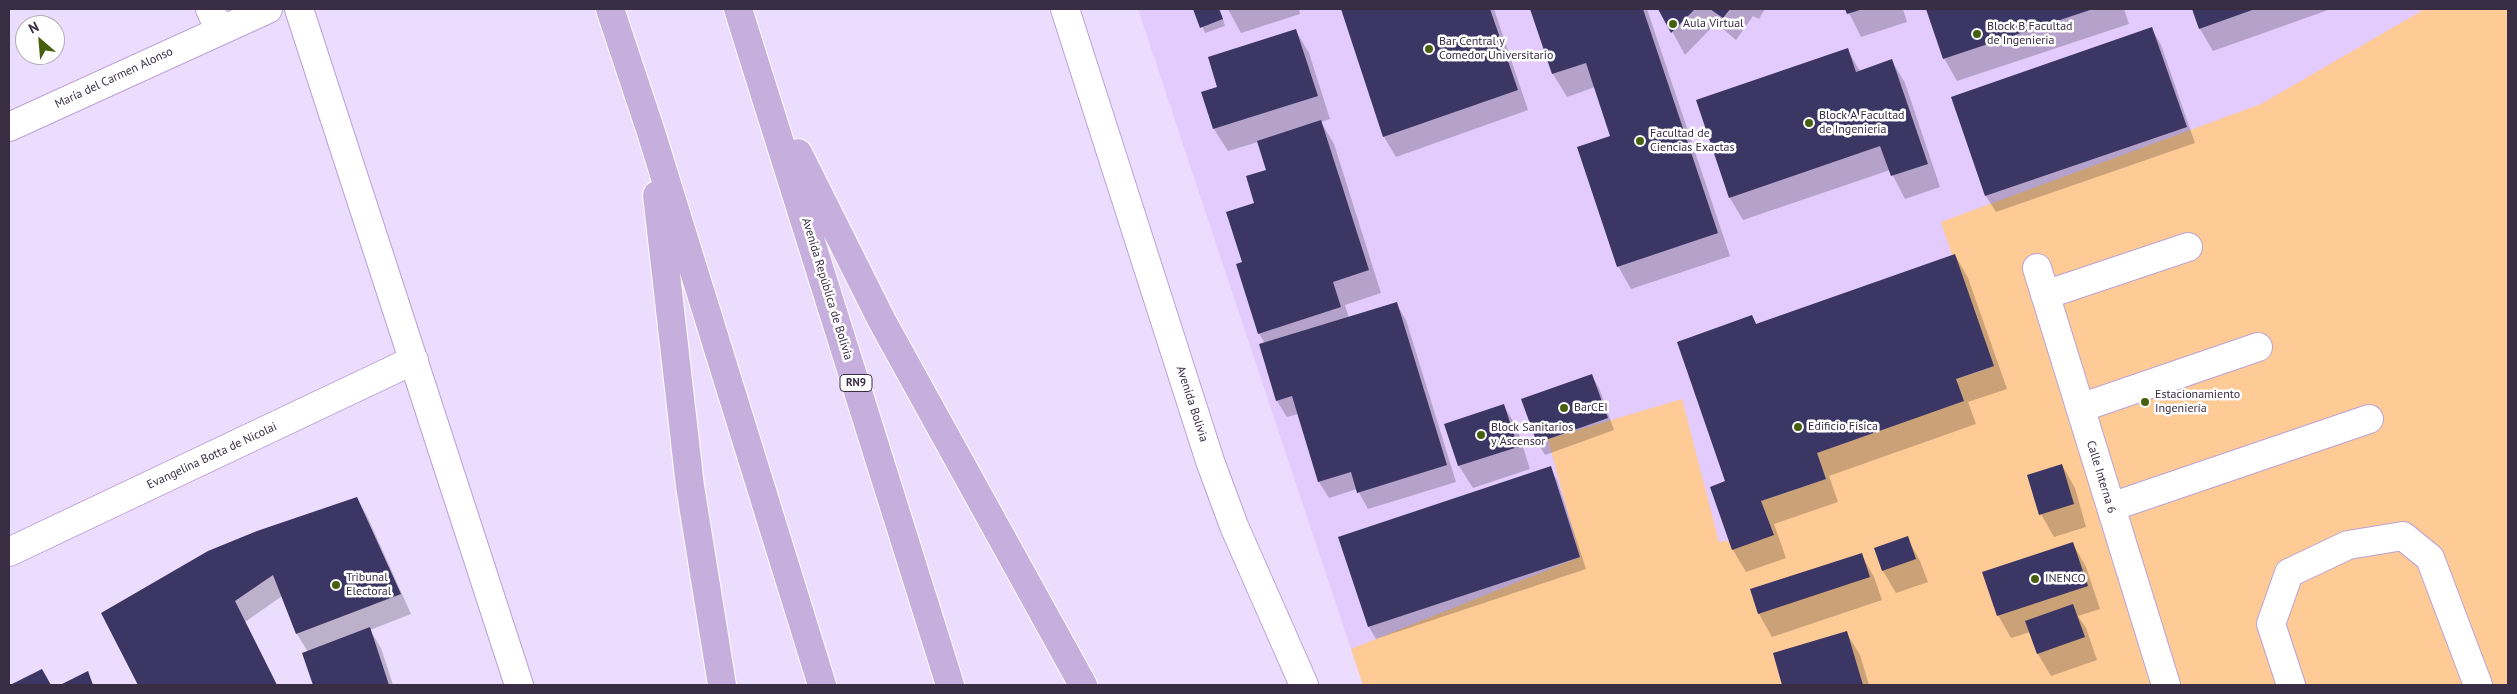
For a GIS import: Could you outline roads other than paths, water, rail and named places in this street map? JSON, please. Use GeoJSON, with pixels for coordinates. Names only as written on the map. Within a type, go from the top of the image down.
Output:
{"type":"FeatureCollection","features":[{"type":"Feature","properties":{"kind":"main road"},"geometry":{"type":"LineString","coordinates":[[610,9],[650,129],[822,685]]}},
{"type":"Feature","properties":{"kind":"main road","name":"Avenida República de Bolivia"},"geometry":{"type":"LineString","coordinates":[[738,9],[762,80],[950,685]]}},
{"type":"Feature","properties":{"kind":"main road"},"geometry":{"type":"LineString","coordinates":[[762,80],[882,321],[1083,685]]}},
{"type":"Feature","properties":{"kind":"main road"},"geometry":{"type":"LineString","coordinates":[[650,129],[690,486],[722,685]]}},
{"type":"Feature","properties":{"kind":"street","name":"María del Carmen Alonso"},"geometry":{"type":"LineString","coordinates":[[9,127],[214,19],[268,9]]}},
{"type":"Feature","properties":{"kind":"street"},"geometry":{"type":"LineString","coordinates":[[299,9],[519,685]]}},
{"type":"Feature","properties":{"kind":"street","name":"Avenida Bolivia"},"geometry":{"type":"LineString","coordinates":[[1065,9],[1210,461],[1234,526],[1304,685]]}},
{"type":"Feature","properties":{"kind":"street","name":"Avenida Bolivia"},"geometry":{"type":"LineString","coordinates":[[1077,9],[1100,115]]}},
{"type":"Feature","properties":{"kind":"street"},"geometry":{"type":"LineString","coordinates":[[2045,294],[2188,247]]}},
{"type":"Feature","properties":{"kind":"street","name":"Calle Interna 6"},"geometry":{"type":"LineString","coordinates":[[2037,268],[2166,685]]}},
{"type":"Feature","properties":{"kind":"street"},"geometry":{"type":"LineString","coordinates":[[2080,408],[2258,347]]}},
{"type":"Feature","properties":{"kind":"street","name":"Evangelina Botta de Nicolai"},"geometry":{"type":"LineString","coordinates":[[9,552],[414,360]]}},
{"type":"Feature","properties":{"kind":"street"},"geometry":{"type":"LineString","coordinates":[[2111,507],[2369,419]]}},
{"type":"Feature","properties":{"kind":"street"},"geometry":{"type":"LineString","coordinates":[[2291,685],[2271,624],[2289,572],[2348,545],[2403,536],[2430,558],[2478,685]]}},
{"type":"Feature","properties":{"kind":"place","name":"Aula Virtual"},"geometry":{"type":"Point","coordinates":[1673,24]}},
{"type":"Feature","properties":{"kind":"place","name":"Block B Facultad de Ingenieria"},"geometry":{"type":"Point","coordinates":[1977,34]}},
{"type":"Feature","properties":{"kind":"place","name":"Bar Central y Comedor Universitario"},"geometry":{"type":"Point","coordinates":[1429,49]}},
{"type":"Feature","properties":{"kind":"place","name":"Block A Facultad de Ingenieria"},"geometry":{"type":"Point","coordinates":[1809,123]}},
{"type":"Feature","properties":{"kind":"place","name":"Facultad de Ciencias Exactas"},"geometry":{"type":"Point","coordinates":[1640,141]}},
{"type":"Feature","properties":{"kind":"place","name":"Estacionamiento Ingeniería"},"geometry":{"type":"Point","coordinates":[2145,402]}},
{"type":"Feature","properties":{"kind":"place","name":"BarCEI"},"geometry":{"type":"Point","coordinates":[1564,408]}},
{"type":"Feature","properties":{"kind":"place","name":"Edificio Fisica"},"geometry":{"type":"Point","coordinates":[1798,427]}},
{"type":"Feature","properties":{"kind":"place","name":"Block Sanitarios y Ascensor"},"geometry":{"type":"Point","coordinates":[1481,435]}},
{"type":"Feature","properties":{"kind":"place","name":"INENCO"},"geometry":{"type":"Point","coordinates":[2035,579]}},
{"type":"Feature","properties":{"kind":"place","name":"Tribunal Electoral"},"geometry":{"type":"Point","coordinates":[336,585]}}]}
